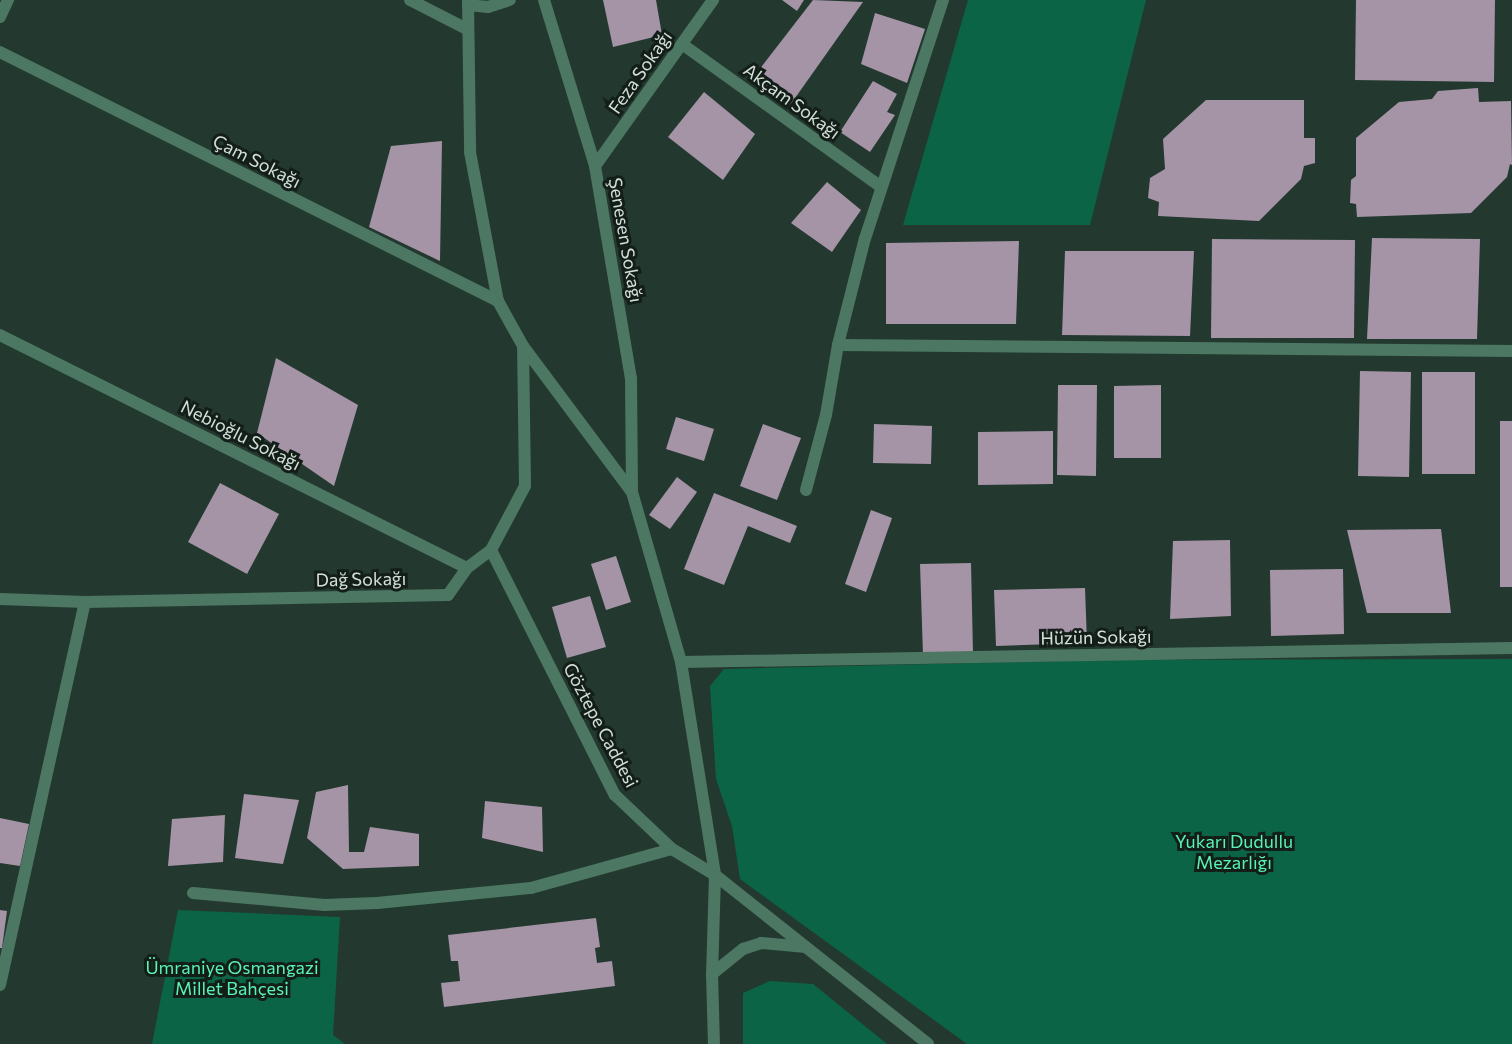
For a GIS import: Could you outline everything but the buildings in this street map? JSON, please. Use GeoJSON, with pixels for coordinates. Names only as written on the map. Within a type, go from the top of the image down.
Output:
{"type":"FeatureCollection","features":[{"type":"Feature","properties":{"kind":"street"},"geometry":{"type":"LineString","coordinates":[[0,17],[8,0]]}},
{"type":"Feature","properties":{"kind":"street"},"geometry":{"type":"LineString","coordinates":[[410,0],[467,29]]}},
{"type":"Feature","properties":{"kind":"street"},"geometry":{"type":"LineString","coordinates":[[510,0],[488,8],[468,2],[470,152],[498,302],[523,346],[632,492],[681,662],[715,875],[712,974],[714,1044]]}},
{"type":"Feature","properties":{"kind":"street","name":"Şenesen Sokağı"},"geometry":{"type":"LineString","coordinates":[[544,0],[595,166],[631,378],[632,492]]}},
{"type":"Feature","properties":{"kind":"street","name":"Feza Sokağı"},"geometry":{"type":"LineString","coordinates":[[595,166],[713,0]]}},
{"type":"Feature","properties":{"kind":"street"},"geometry":{"type":"LineString","coordinates":[[806,490],[826,415],[838,345],[865,238],[943,0]]}},
{"type":"Feature","properties":{"kind":"street","name":"Akçam Sokağı"},"geometry":{"type":"LineString","coordinates":[[682,44],[881,187]]}},
{"type":"Feature","properties":{"kind":"street","name":"Çam Sokağı"},"geometry":{"type":"LineString","coordinates":[[0,52],[498,302]]}},
{"type":"Feature","properties":{"kind":"street","name":"Nebioğlu Sokağı"},"geometry":{"type":"LineString","coordinates":[[0,335],[467,568]]}},
{"type":"Feature","properties":{"kind":"street"},"geometry":{"type":"LineString","coordinates":[[838,345],[1512,351]]}},
{"type":"Feature","properties":{"kind":"street","name":"Dağ Sokağı"},"geometry":{"type":"LineString","coordinates":[[0,599],[85,602],[448,595],[467,568],[491,550],[525,486],[523,346]]}},
{"type":"Feature","properties":{"kind":"street","name":"Göztepe Caddesi"},"geometry":{"type":"LineString","coordinates":[[491,550],[615,795],[672,849],[715,875],[928,1044]]}},
{"type":"Feature","properties":{"kind":"street"},"geometry":{"type":"LineString","coordinates":[[0,985],[85,602]]}},
{"type":"Feature","properties":{"kind":"street","name":"Hüzün Sokağı"},"geometry":{"type":"LineString","coordinates":[[681,662],[1512,648]]}},
{"type":"Feature","properties":{"kind":"street"},"geometry":{"type":"LineString","coordinates":[[193,893],[324,905],[377,903],[531,888],[672,849]]}},
{"type":"Feature","properties":{"kind":"street"},"geometry":{"type":"LineString","coordinates":[[712,974],[743,949],[761,943],[807,947]]}},
{"type":"Feature","properties":{"kind":"green space"},"geometry":{"type":"Polygon","coordinates":[[[968,0],[1146,0],[1090,225],[903,225],[968,0]]]}},
{"type":"Feature","properties":{"kind":"green space","name":"Yukarı Dudullu Mezarlığı"},"geometry":{"type":"Polygon","coordinates":[[[1512,659],[1512,1044],[967,1044],[740,879],[732,826],[716,779],[710,686],[724,669],[1107,660],[1512,659]]]}},
{"type":"Feature","properties":{"kind":"green space","name":"Ümraniye Osmangazi Millet Bahçesi"},"geometry":{"type":"Polygon","coordinates":[[[178,910],[340,917],[333,1035],[345,1044],[152,1044],[178,910]]]}},
{"type":"Feature","properties":{"kind":"green space"},"geometry":{"type":"Polygon","coordinates":[[[770,981],[813,984],[887,1044],[743,1044],[743,993],[770,981]]]}}]}
